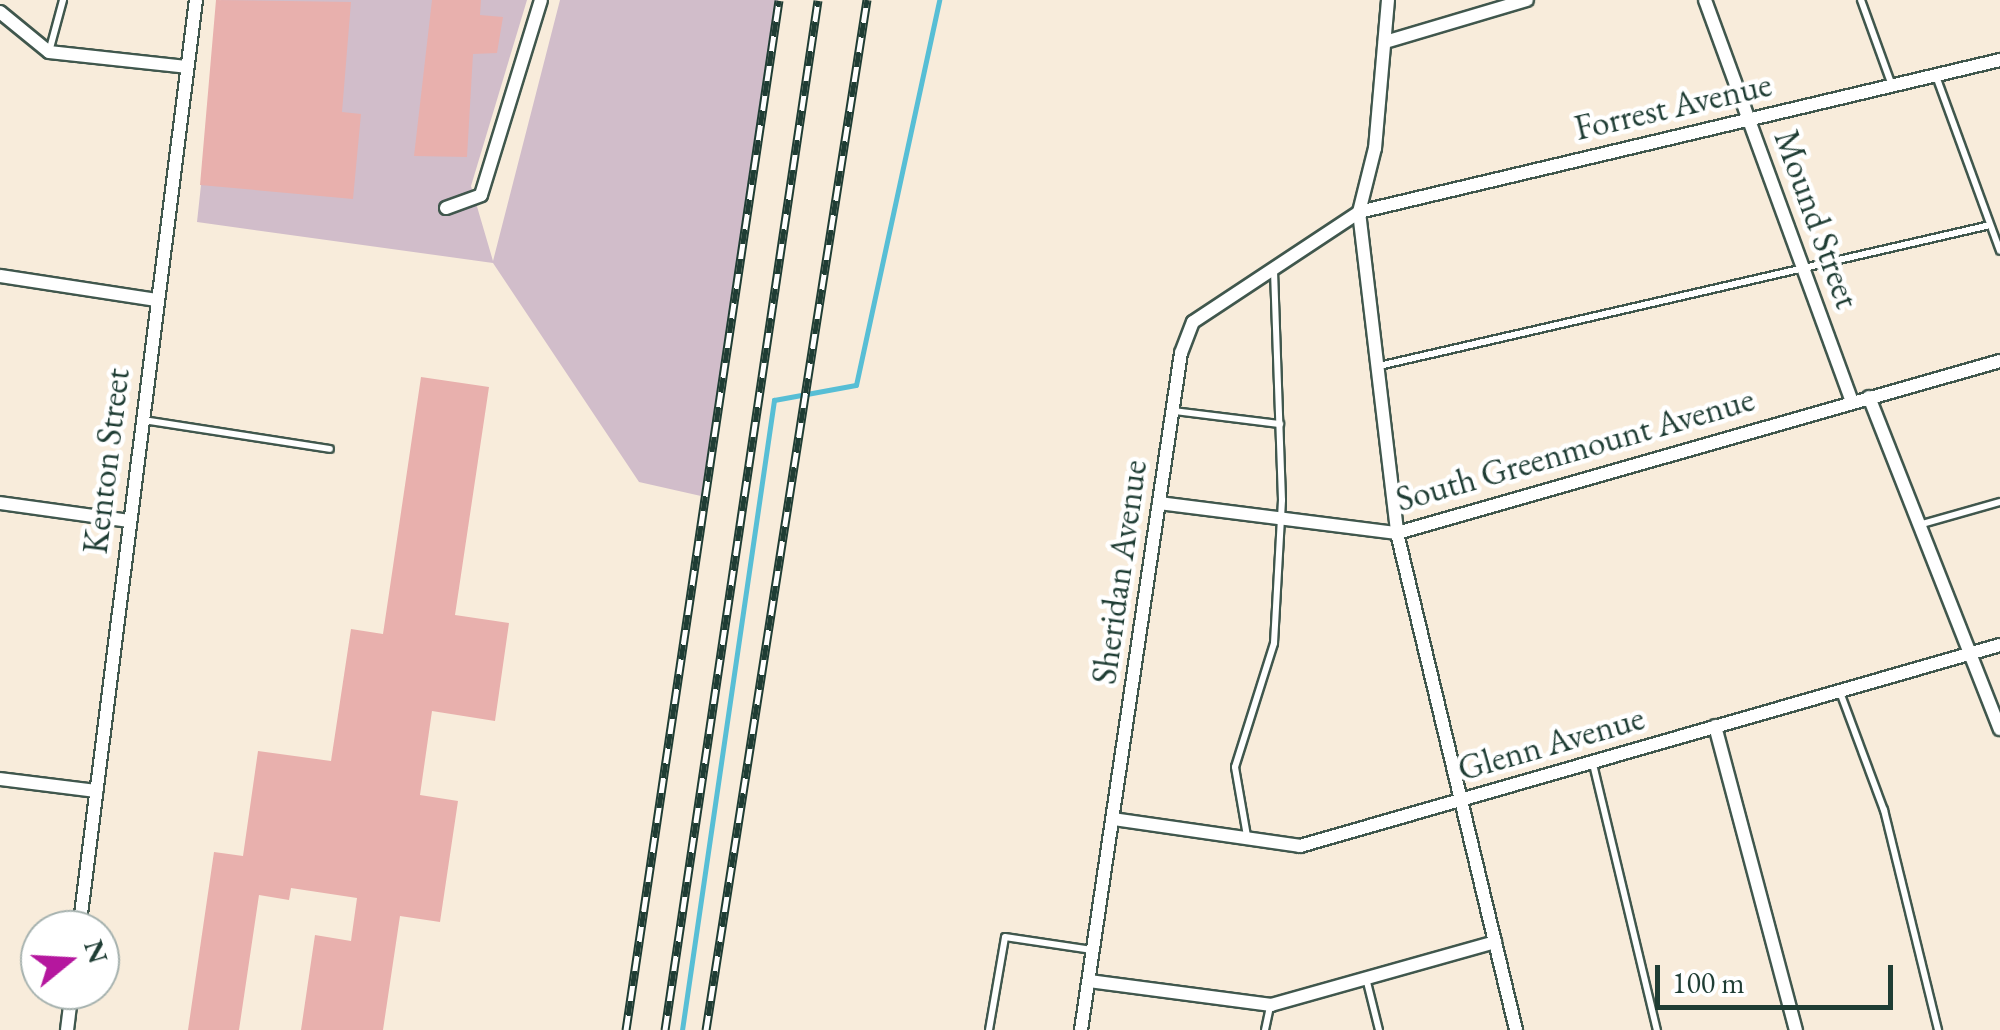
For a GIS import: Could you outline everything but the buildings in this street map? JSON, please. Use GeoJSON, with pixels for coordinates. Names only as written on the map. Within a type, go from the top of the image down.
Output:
{"type":"FeatureCollection","features":[{"type":"Feature","properties":{"kind":"street","name":"Kenton Street"},"geometry":{"type":"LineString","coordinates":[[81,910],[196,0]]}},
{"type":"Feature","properties":{"kind":"street"},"geometry":{"type":"LineString","coordinates":[[446,208],[481,194],[542,0]]}},
{"type":"Feature","properties":{"kind":"street"},"geometry":{"type":"LineString","coordinates":[[1388,0],[1359,212],[1397,533],[1516,1030]]}},
{"type":"Feature","properties":{"kind":"street"},"geometry":{"type":"LineString","coordinates":[[1385,42],[1527,0]]}},
{"type":"Feature","properties":{"kind":"street","name":"Mound Street"},"geometry":{"type":"LineString","coordinates":[[1705,0],[1852,402]]}},
{"type":"Feature","properties":{"kind":"street"},"geometry":{"type":"LineString","coordinates":[[0,12],[49,52],[186,68]]}},
{"type":"Feature","properties":{"kind":"street","name":"Forrest Avenue"},"geometry":{"type":"LineString","coordinates":[[1359,212],[2000,60]]}},
{"type":"Feature","properties":{"kind":"street","name":"Sheridan Avenue"},"geometry":{"type":"LineString","coordinates":[[1082,1030],[1172,410],[1194,322],[1359,212]]}},
{"type":"Feature","properties":{"kind":"street"},"geometry":{"type":"LineString","coordinates":[[0,276],[156,300]]}},
{"type":"Feature","properties":{"kind":"street","name":"South Greenmount Avenue"},"geometry":{"type":"LineString","coordinates":[[1159,504],[1397,533],[2000,361]]}},
{"type":"Feature","properties":{"kind":"street"},"geometry":{"type":"LineString","coordinates":[[1869,397],[1976,652],[2000,729]]}},
{"type":"Feature","properties":{"kind":"street"},"geometry":{"type":"LineString","coordinates":[[0,503],[129,521]]}},
{"type":"Feature","properties":{"kind":"street","name":"Glenn Avenue"},"geometry":{"type":"LineString","coordinates":[[1113,820],[1250,844],[1300,846],[2000,645]]}},
{"type":"Feature","properties":{"kind":"street"},"geometry":{"type":"LineString","coordinates":[[1715,726],[1796,1030]]}},
{"type":"Feature","properties":{"kind":"street"},"geometry":{"type":"LineString","coordinates":[[0,778],[96,791]]}},
{"type":"Feature","properties":{"kind":"street"},"geometry":{"type":"LineString","coordinates":[[1089,981],[1271,1004],[1495,942]]}},
{"type":"Feature","properties":{"kind":"lane"},"geometry":{"type":"LineString","coordinates":[[49,52],[63,0]]}},
{"type":"Feature","properties":{"kind":"lane"},"geometry":{"type":"LineString","coordinates":[[1860,0],[1892,85]]}},
{"type":"Feature","properties":{"kind":"lane"},"geometry":{"type":"LineString","coordinates":[[1936,74],[2000,251]]}},
{"type":"Feature","properties":{"kind":"lane"},"geometry":{"type":"LineString","coordinates":[[1379,366],[1990,224]]}},
{"type":"Feature","properties":{"kind":"lane"},"geometry":{"type":"LineString","coordinates":[[1250,844],[1235,768],[1274,643],[1280,424],[1274,266]]}},
{"type":"Feature","properties":{"kind":"lane"},"geometry":{"type":"LineString","coordinates":[[1172,410],[1280,424]]}},
{"type":"Feature","properties":{"kind":"lane"},"geometry":{"type":"LineString","coordinates":[[141,420],[330,449]]}},
{"type":"Feature","properties":{"kind":"lane"},"geometry":{"type":"LineString","coordinates":[[1922,524],[2000,502]]}},
{"type":"Feature","properties":{"kind":"lane"},"geometry":{"type":"LineString","coordinates":[[1840,691],[1884,810],[1938,1030]]}},
{"type":"Feature","properties":{"kind":"lane"},"geometry":{"type":"LineString","coordinates":[[1592,762],[1657,1030]]}},
{"type":"Feature","properties":{"kind":"lane"},"geometry":{"type":"LineString","coordinates":[[989,1030],[1005,937],[1093,950]]}},
{"type":"Feature","properties":{"kind":"lane"},"geometry":{"type":"LineString","coordinates":[[1366,977],[1379,1030]]}},
{"type":"Feature","properties":{"kind":"lane"},"geometry":{"type":"LineString","coordinates":[[1265,1030],[1271,1004]]}},
{"type":"Feature","properties":{"kind":"shaded area"},"geometry":{"type":"Polygon","coordinates":[[[221,0],[527,0],[471,186],[493,261],[560,0],[778,0],[701,496],[639,482],[493,263],[197,222],[221,0]]]}},
{"type":"Feature","properties":{"kind":"waterway"},"geometry":{"type":"LineString","coordinates":[[682,1030],[774,400],[856,385],[939,0]]}},
{"type":"Feature","properties":{"kind":"railway"},"geometry":{"type":"LineString","coordinates":[[626,1030],[779,0]]}},
{"type":"Feature","properties":{"kind":"railway"},"geometry":{"type":"LineString","coordinates":[[665,1030],[818,0]]}},
{"type":"Feature","properties":{"kind":"railway"},"geometry":{"type":"LineString","coordinates":[[706,1030],[867,0]]}}]}
